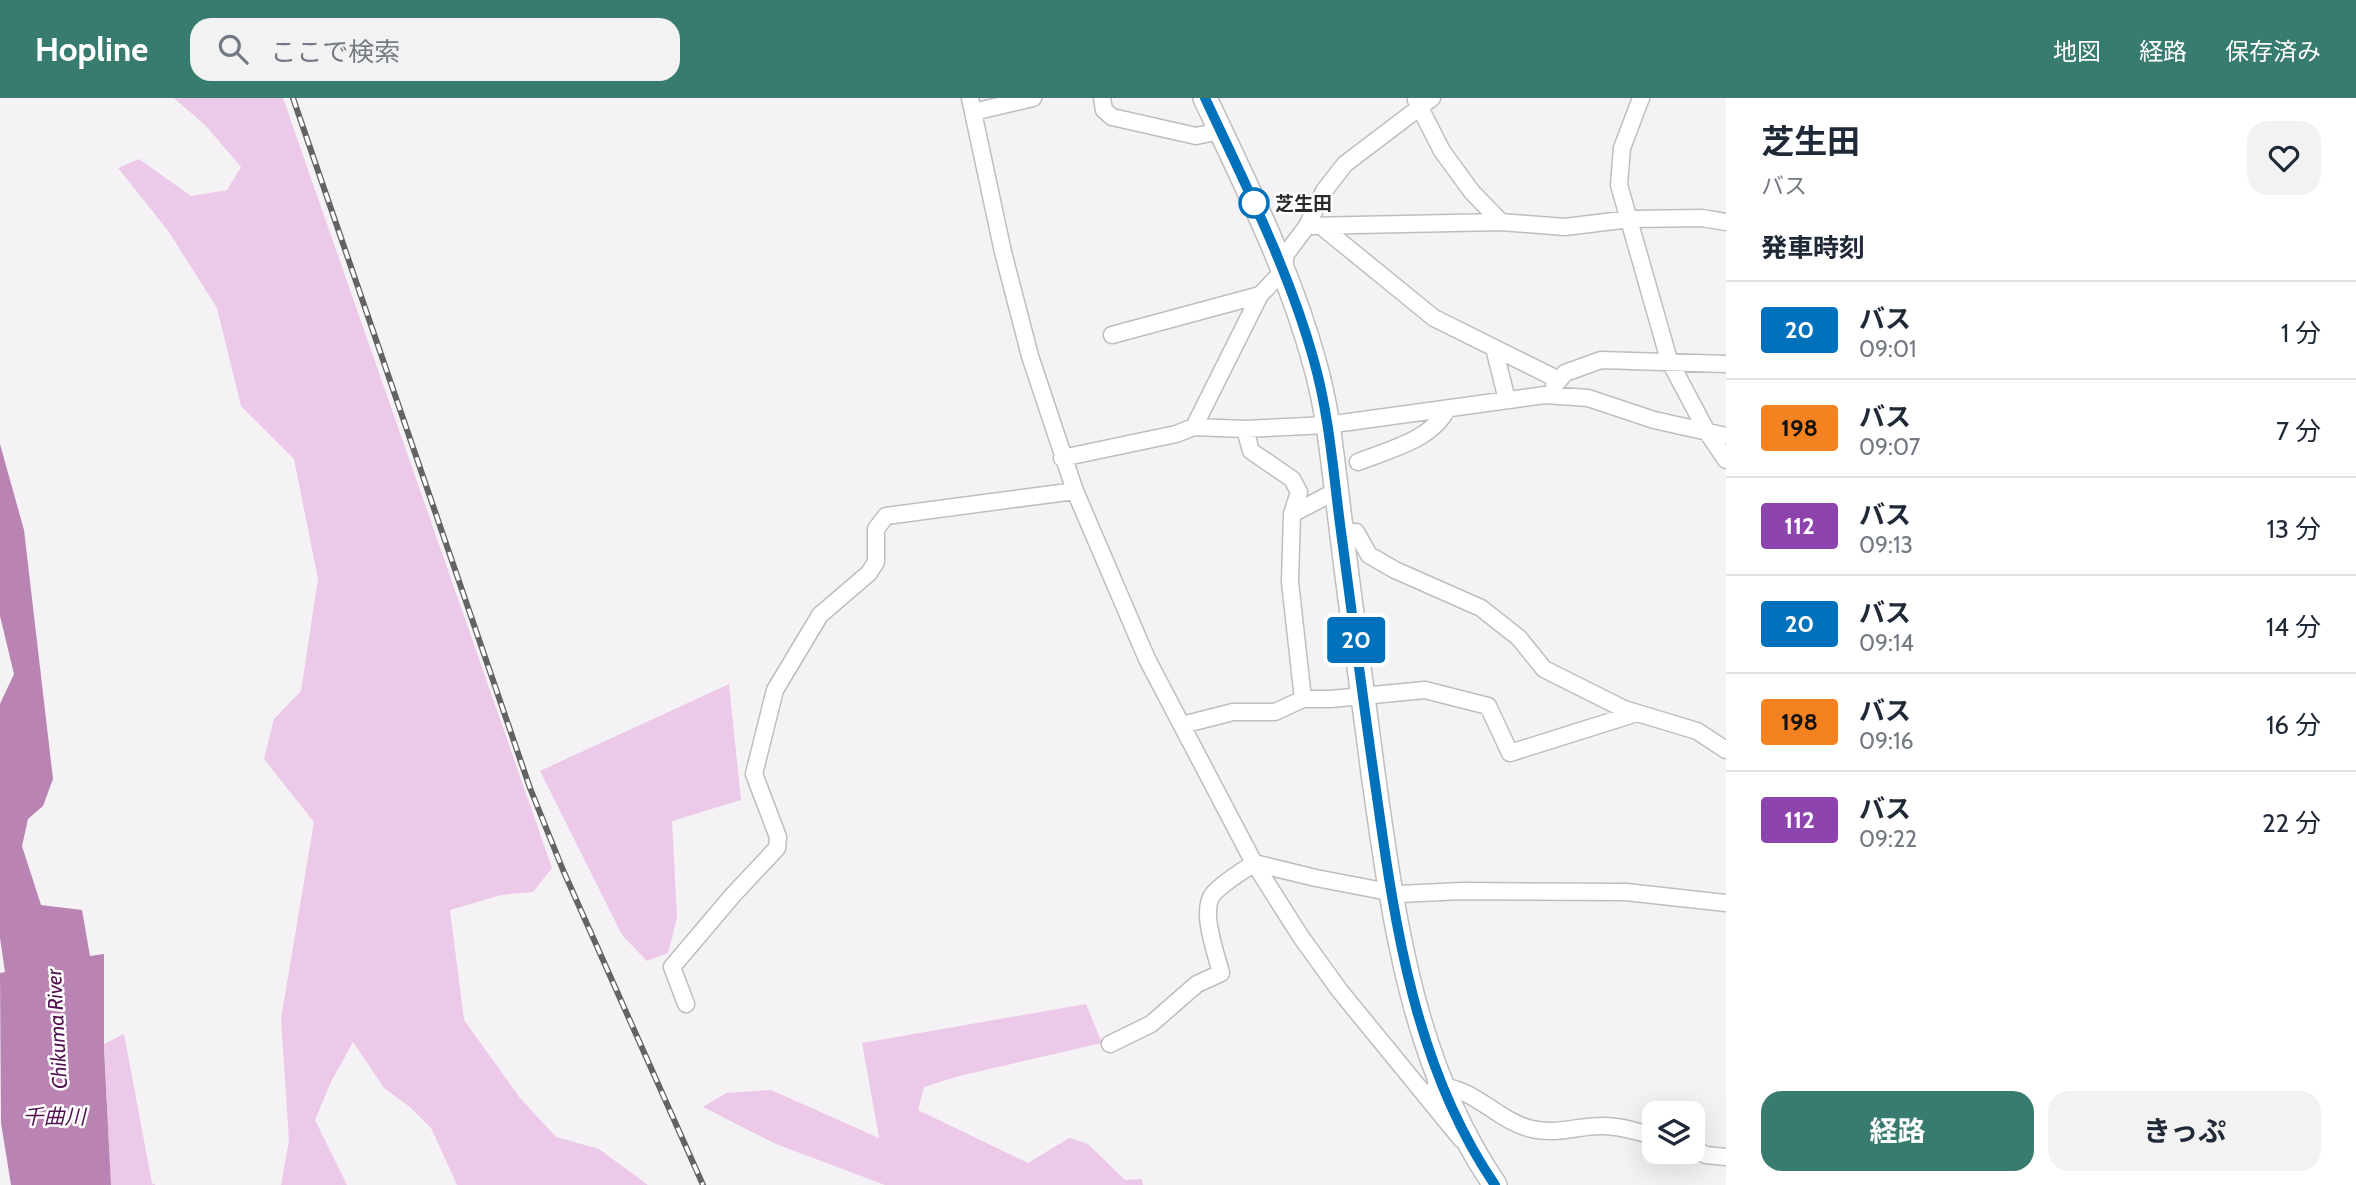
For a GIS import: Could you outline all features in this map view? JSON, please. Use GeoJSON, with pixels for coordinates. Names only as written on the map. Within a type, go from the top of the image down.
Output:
{"type":"FeatureCollection","features":[{"type":"Feature","properties":{"kind":"highway"},"geometry":{"type":"LineString","coordinates":[[1205,98],[1283,271],[1315,361],[1327,425],[1391,893],[1409,985],[1443,1086],[1470,1144],[1495,1185]]}},
{"type":"Feature","properties":{"kind":"street"},"geometry":{"type":"LineString","coordinates":[[1033,98],[972,105],[1009,277],[1030,356],[1075,491],[1147,659],[1255,863],[1316,959],[1458,1137],[1470,1144]]}},
{"type":"Feature","properties":{"kind":"street"},"geometry":{"type":"LineString","coordinates":[[1102,98],[1104,110],[1112,117],[1196,136],[1220,131]]}},
{"type":"Feature","properties":{"kind":"street"},"geometry":{"type":"LineString","coordinates":[[1641,98],[1622,148],[1619,185],[1669,360],[1707,432],[1726,460]]}},
{"type":"Feature","properties":{"kind":"street"},"geometry":{"type":"LineString","coordinates":[[1194,427],[1260,295],[1283,271],[1286,254],[1314,226],[1324,191],[1345,164],[1422,101],[1442,151],[1472,192],[1501,222]]}},
{"type":"Feature","properties":{"kind":"street"},"geometry":{"type":"LineString","coordinates":[[1314,226],[1501,222],[1565,227],[1630,219],[1702,218],[1726,222]]}},
{"type":"Feature","properties":{"kind":"street"},"geometry":{"type":"LineString","coordinates":[[1314,226],[1434,318],[1559,380]]}},
{"type":"Feature","properties":{"kind":"street"},"geometry":{"type":"LineString","coordinates":[[1112,335],[1260,295]]}},
{"type":"Feature","properties":{"kind":"street"},"geometry":{"type":"LineString","coordinates":[[1494,348],[1507,400]]}},
{"type":"Feature","properties":{"kind":"street"},"geometry":{"type":"LineString","coordinates":[[1545,395],[1565,373],[1601,360],[1669,360],[1726,364]]}},
{"type":"Feature","properties":{"kind":"street"},"geometry":{"type":"LineString","coordinates":[[1062,458],[1176,434],[1194,427],[1245,429],[1327,425],[1545,395],[1588,398],[1654,421],[1726,436]]}},
{"type":"Feature","properties":{"kind":"street"},"geometry":{"type":"LineString","coordinates":[[1358,462],[1408,443],[1441,420],[1447,409]]}},
{"type":"Feature","properties":{"kind":"street"},"geometry":{"type":"LineString","coordinates":[[1245,429],[1251,451],[1292,479],[1299,492],[1292,514],[1290,582],[1303,699]]}},
{"type":"Feature","properties":{"kind":"street"},"geometry":{"type":"LineString","coordinates":[[687,1004],[672,967],[777,848],[778,837],[754,774],[775,690],[820,615],[869,573],[876,562],[876,529],[886,516],[1075,491]]}},
{"type":"Feature","properties":{"kind":"street"},"geometry":{"type":"LineString","coordinates":[[1292,514],[1336,491]]}},
{"type":"Feature","properties":{"kind":"street"},"geometry":{"type":"LineString","coordinates":[[1341,532],[1356,532],[1369,555],[1395,570],[1481,608],[1518,638],[1544,669],[1624,709],[1697,731],[1726,750]]}},
{"type":"Feature","properties":{"kind":"street"},"geometry":{"type":"LineString","coordinates":[[1182,725],[1233,712],[1275,712],[1303,699],[1363,697],[1425,690],[1488,706],[1510,753],[1637,713]]}},
{"type":"Feature","properties":{"kind":"street"},"geometry":{"type":"LineString","coordinates":[[1110,1044],[1151,1024],[1197,985],[1221,973],[1210,932],[1207,904],[1214,893],[1255,863],[1391,893],[1626,892],[1726,903]]}},
{"type":"Feature","properties":{"kind":"street"},"geometry":{"type":"LineString","coordinates":[[1416,1085],[1422,1088],[1458,1088],[1496,1114],[1531,1129],[1553,1131],[1602,1125],[1642,1133]]}},
{"type":"Feature","properties":{"kind":"street"},"geometry":{"type":"LineString","coordinates":[[1705,1154],[1726,1157]]}},
{"type":"Feature","properties":{"kind":"shaded area"},"geometry":{"type":"Polygon","coordinates":[[[174,98],[283,98],[552,868],[533,892],[501,895],[450,910],[464,1020],[520,1098],[556,1137],[599,1149],[648,1185],[457,1185],[431,1128],[410,1107],[384,1088],[353,1042],[331,1082],[315,1120],[347,1185],[281,1185],[289,1140],[281,1019],[314,822],[264,759],[274,719],[301,691],[318,579],[294,459],[241,406],[217,308],[169,232],[118,168],[139,159],[191,196],[227,190],[241,167],[206,126],[174,98]]]}},
{"type":"Feature","properties":{"kind":"shaded area"},"geometry":{"type":"Polygon","coordinates":[[[729,684],[741,800],[672,821],[677,918],[668,953],[647,961],[622,935],[540,771],[729,684]]]}},
{"type":"Feature","properties":{"kind":"shaded area"},"geometry":{"type":"Polygon","coordinates":[[[1086,1004],[1102,1043],[959,1076],[924,1087],[918,1110],[1028,1163],[1069,1138],[1088,1144],[1125,1180],[1142,1179],[1143,1185],[885,1185],[776,1144],[703,1107],[726,1093],[771,1090],[879,1138],[862,1043],[1086,1004]]]}},
{"type":"Feature","properties":{"kind":"shaded area"},"geometry":{"type":"Polygon","coordinates":[[[124,1034],[152,1183],[156,1185],[111,1185],[104,1044],[124,1034]]]}},
{"type":"Feature","properties":{"kind":"water","name":"千曲川"},"geometry":{"type":"Polygon","coordinates":[[[0,444],[24,530],[53,779],[43,806],[28,819],[22,846],[41,905],[82,910],[90,956],[104,954],[104,1048],[111,1185],[11,1185],[1,1123],[0,973],[5,972],[0,938],[0,704],[14,674],[0,616],[0,444]]]}},
{"type":"Feature","properties":{"kind":"railway"},"geometry":{"type":"LineString","coordinates":[[293,98],[530,788],[563,870],[703,1185]]}},
{"type":"Feature","properties":{"kind":"bus line","name":"20"},"geometry":{"type":"LineString","coordinates":[[1205,98],[1283,271],[1315,361],[1332,454],[1382,841],[1402,957],[1417,1012],[1443,1086],[1464,1133],[1495,1185]]}},
{"type":"Feature","properties":{"kind":"place","name":"芝生田"},"geometry":{"type":"Point","coordinates":[1254,203]}},
{"type":"Feature","properties":{"kind":"water label","name":"Chikuma River"},"geometry":{"type":"Point","coordinates":[57,1029]}}]}
